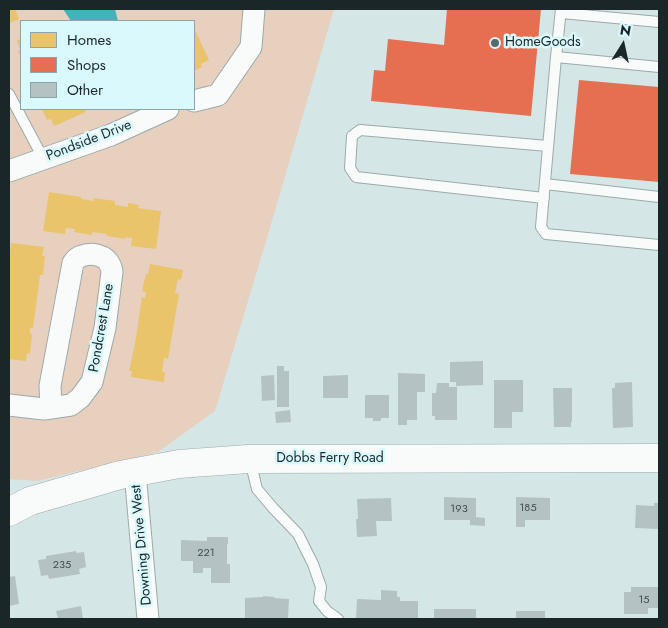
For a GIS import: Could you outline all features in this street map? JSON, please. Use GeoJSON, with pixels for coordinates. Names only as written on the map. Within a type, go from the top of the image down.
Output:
{"type":"FeatureCollection","features":[{"type":"Feature","properties":{"kind":"main road","name":"Dobbs Ferry Road"},"geometry":{"type":"LineString","coordinates":[[9,512],[30,501],[120,474],[179,464],[250,460],[659,458]]}},
{"type":"Feature","properties":{"kind":"street"},"geometry":{"type":"LineString","coordinates":[[195,101],[218,95],[251,47],[254,9]]}},
{"type":"Feature","properties":{"kind":"street","name":"Pondside Drive"},"geometry":{"type":"LineString","coordinates":[[9,171],[110,135],[166,110]]}},
{"type":"Feature","properties":{"kind":"street","name":"Pondcrest Lane"},"geometry":{"type":"LineString","coordinates":[[9,405],[44,408],[51,408],[71,405],[80,398],[92,382],[105,328],[112,272],[111,265],[107,259],[100,256],[91,254],[82,256],[73,263],[50,386],[51,408]]}},
{"type":"Feature","properties":{"kind":"street","name":"Downing Drive West"},"geometry":{"type":"LineString","coordinates":[[135,472],[148,619]]}},
{"type":"Feature","properties":{"kind":"lane"},"geometry":{"type":"LineString","coordinates":[[659,22],[561,11],[541,227],[546,234],[659,244]]}},
{"type":"Feature","properties":{"kind":"lane"},"geometry":{"type":"LineString","coordinates":[[556,58],[659,67]]}},
{"type":"Feature","properties":{"kind":"lane"},"geometry":{"type":"LineString","coordinates":[[9,94],[43,158]]}},
{"type":"Feature","properties":{"kind":"lane"},"geometry":{"type":"LineString","coordinates":[[544,198],[356,177],[350,168],[352,136],[360,130],[548,146]]}},
{"type":"Feature","properties":{"kind":"lane"},"geometry":{"type":"LineString","coordinates":[[545,184],[659,197]]}},
{"type":"Feature","properties":{"kind":"lane"},"geometry":{"type":"LineString","coordinates":[[250,460],[257,489],[298,534],[313,564],[320,588],[320,601],[327,611],[338,619]]}},
{"type":"Feature","properties":{"kind":"shaded area"},"geometry":{"type":"Polygon","coordinates":[[[9,9],[334,9],[215,411],[158,452],[37,481],[9,479],[9,9]]]}},
{"type":"Feature","properties":{"kind":"water"},"geometry":{"type":"Polygon","coordinates":[[[63,9],[115,9],[118,20],[70,20],[63,9]]]}},
{"type":"Feature","properties":{"kind":"building: Homes"},"geometry":{"type":"Polygon","coordinates":[[[9,9],[15,9],[19,19],[9,23],[9,9]]]}},
{"type":"Feature","properties":{"kind":"building: Homes"},"geometry":{"type":"Polygon","coordinates":[[[195,30],[209,60],[201,64],[202,67],[195,70],[195,30]]]}},
{"type":"Feature","properties":{"kind":"building: Homes"},"geometry":{"type":"Polygon","coordinates":[[[20,39],[20,50],[17,40],[20,39]]]}},
{"type":"Feature","properties":{"kind":"building: Homes"},"geometry":{"type":"Polygon","coordinates":[[[42,110],[85,110],[86,112],[54,126],[51,119],[47,120],[42,110]]]}},
{"type":"Feature","properties":{"kind":"building: Homes"},"geometry":{"type":"Polygon","coordinates":[[[49,192],[94,201],[94,198],[115,201],[115,205],[128,207],[128,203],[139,205],[138,208],[161,211],[156,249],[131,246],[132,238],[126,237],[126,239],[92,232],[92,235],[74,232],[75,229],[66,228],[65,234],[43,231],[49,192]]]}},
{"type":"Feature","properties":{"kind":"building: Homes"},"geometry":{"type":"Polygon","coordinates":[[[11,243],[44,247],[42,256],[45,256],[43,275],[40,275],[33,328],[30,328],[30,334],[32,334],[30,354],[27,353],[26,361],[9,359],[9,261],[11,243]]]}},
{"type":"Feature","properties":{"kind":"building: Homes"},"geometry":{"type":"Polygon","coordinates":[[[150,264],[183,270],[181,280],[178,279],[175,293],[179,294],[168,359],[164,358],[162,372],[165,372],[164,382],[131,377],[132,371],[129,371],[142,297],[145,298],[146,292],[142,291],[150,264]]]}},
{"type":"Feature","properties":{"kind":"building: Shops"},"geometry":{"type":"Polygon","coordinates":[[[447,9],[541,9],[531,116],[371,101],[374,70],[385,71],[388,39],[444,45],[447,9]]]}},
{"type":"Feature","properties":{"kind":"building: Shops"},"geometry":{"type":"Polygon","coordinates":[[[579,80],[659,87],[659,182],[570,174],[579,80]]]}},
{"type":"Feature","properties":{"kind":"building: Other"},"geometry":{"type":"Polygon","coordinates":[[[483,361],[483,385],[456,386],[456,382],[450,382],[450,362],[483,361]]]}},
{"type":"Feature","properties":{"kind":"building: Other"},"geometry":{"type":"Polygon","coordinates":[[[277,366],[284,366],[284,371],[289,371],[289,407],[277,407],[277,366]]]}},
{"type":"Feature","properties":{"kind":"building: Other"},"geometry":{"type":"Polygon","coordinates":[[[398,373],[425,374],[425,392],[417,392],[417,420],[407,420],[407,425],[398,425],[398,373]]]}},
{"type":"Feature","properties":{"kind":"building: Other"},"geometry":{"type":"Polygon","coordinates":[[[274,375],[275,400],[262,401],[261,376],[274,375]]]}},
{"type":"Feature","properties":{"kind":"building: Other"},"geometry":{"type":"Polygon","coordinates":[[[348,375],[348,398],[323,398],[323,376],[348,375]]]}},
{"type":"Feature","properties":{"kind":"building: Other"},"geometry":{"type":"Polygon","coordinates":[[[494,380],[523,380],[523,412],[512,412],[512,428],[494,428],[494,380]]]}},
{"type":"Feature","properties":{"kind":"building: Other"},"geometry":{"type":"Polygon","coordinates":[[[632,382],[633,427],[613,428],[612,388],[615,388],[615,383],[632,382]]]}},
{"type":"Feature","properties":{"kind":"building: Other"},"geometry":{"type":"Polygon","coordinates":[[[437,383],[449,383],[449,387],[457,387],[457,420],[435,420],[435,416],[432,416],[432,393],[436,393],[437,383]]]}},
{"type":"Feature","properties":{"kind":"building: Other"},"geometry":{"type":"Polygon","coordinates":[[[553,388],[572,388],[571,427],[554,427],[553,388]]]}},
{"type":"Feature","properties":{"kind":"building: Other"},"geometry":{"type":"Polygon","coordinates":[[[365,395],[389,395],[389,418],[373,421],[373,418],[365,418],[365,395]]]}},
{"type":"Feature","properties":{"kind":"building: Other"},"geometry":{"type":"Polygon","coordinates":[[[290,410],[291,422],[276,423],[275,412],[290,410]]]}},
{"type":"Feature","properties":{"kind":"building: Other"},"geometry":{"type":"Polygon","coordinates":[[[444,497],[476,498],[476,517],[485,518],[485,526],[470,525],[470,520],[444,520],[444,497]]]}},
{"type":"Feature","properties":{"kind":"building: Other"},"geometry":{"type":"Polygon","coordinates":[[[516,497],[550,498],[550,520],[525,520],[525,527],[516,527],[516,497]]]}},
{"type":"Feature","properties":{"kind":"building: Other"},"geometry":{"type":"Polygon","coordinates":[[[391,498],[392,521],[376,521],[377,536],[357,537],[357,499],[391,498]]]}},
{"type":"Feature","properties":{"kind":"building: Other"},"geometry":{"type":"Polygon","coordinates":[[[654,503],[659,503],[659,529],[635,528],[636,505],[654,506],[654,503]]]}},
{"type":"Feature","properties":{"kind":"building: Other"},"geometry":{"type":"Polygon","coordinates":[[[207,537],[228,537],[227,564],[230,564],[230,583],[211,583],[211,568],[203,568],[203,573],[193,573],[193,561],[181,561],[181,540],[207,541],[207,537]]]}},
{"type":"Feature","properties":{"kind":"building: Other"},"geometry":{"type":"Polygon","coordinates":[[[76,551],[76,553],[84,552],[86,567],[79,569],[80,574],[49,579],[48,575],[41,576],[38,560],[46,559],[46,556],[76,551]]]}},
{"type":"Feature","properties":{"kind":"building: Other"},"geometry":{"type":"Polygon","coordinates":[[[15,576],[19,604],[9,606],[9,577],[15,576]]]}},
{"type":"Feature","properties":{"kind":"building: Other"},"geometry":{"type":"Polygon","coordinates":[[[631,587],[659,587],[659,608],[648,608],[648,614],[624,614],[624,592],[631,592],[631,587]]]}},
{"type":"Feature","properties":{"kind":"building: Other"},"geometry":{"type":"Polygon","coordinates":[[[381,590],[397,591],[397,597],[400,597],[400,601],[418,601],[418,619],[356,619],[357,599],[381,600],[381,590]]]}},
{"type":"Feature","properties":{"kind":"building: Other"},"geometry":{"type":"Polygon","coordinates":[[[263,596],[289,599],[288,619],[245,619],[245,598],[263,596]]]}},
{"type":"Feature","properties":{"kind":"building: Other"},"geometry":{"type":"Polygon","coordinates":[[[81,606],[83,619],[58,619],[56,611],[81,606]]]}},
{"type":"Feature","properties":{"kind":"building: Other"},"geometry":{"type":"Polygon","coordinates":[[[434,609],[476,609],[476,619],[434,619],[434,609]]]}},
{"type":"Feature","properties":{"kind":"building: Other"},"geometry":{"type":"Polygon","coordinates":[[[516,611],[545,611],[545,619],[516,619],[516,611]]]}},
{"type":"Feature","properties":{"kind":"place","name":"HomeGoods"},"geometry":{"type":"Point","coordinates":[495,43]}}]}
